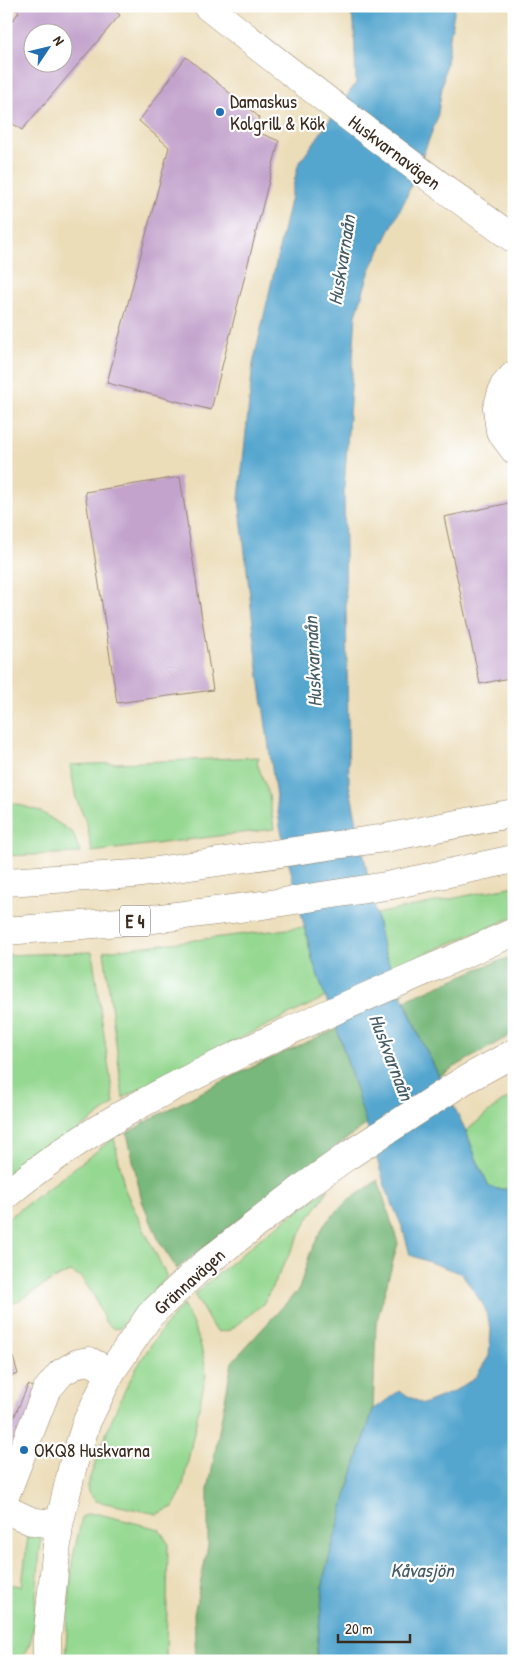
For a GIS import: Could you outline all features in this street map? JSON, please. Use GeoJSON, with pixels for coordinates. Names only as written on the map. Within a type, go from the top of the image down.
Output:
{"type":"FeatureCollection","features":[{"type":"Feature","properties":{"kind":"main road","name":"Huskvarnavägen"},"geometry":{"type":"LineString","coordinates":[[207,6],[303,83],[431,180],[514,239]]}},
{"type":"Feature","properties":{"kind":"main road"},"geometry":{"type":"LineString","coordinates":[[514,375],[504,386],[497,408],[500,431],[514,450]]}},
{"type":"Feature","properties":{"kind":"main road"},"geometry":{"type":"LineString","coordinates":[[6,882],[135,874],[385,838],[514,813]]}},
{"type":"Feature","properties":{"kind":"main road","name":"E 4"},"geometry":{"type":"LineString","coordinates":[[6,931],[145,920],[263,905],[392,885],[514,859]]}},
{"type":"Feature","properties":{"kind":"main road"},"geometry":{"type":"LineString","coordinates":[[6,1195],[30,1175],[107,1122],[195,1074],[308,1022],[514,932]]}},
{"type":"Feature","properties":{"kind":"main road","name":"Grännavägen"},"geometry":{"type":"LineString","coordinates":[[42,1653],[59,1525],[73,1465],[87,1421],[111,1372],[150,1316],[202,1266],[270,1212],[346,1157],[463,1081],[514,1053]]}},
{"type":"Feature","properties":{"kind":"main road"},"geometry":{"type":"LineString","coordinates":[[6,1494],[46,1391],[61,1373],[78,1363],[89,1361],[111,1372]]}},
{"type":"Feature","properties":{"kind":"main road"},"geometry":{"type":"LineString","coordinates":[[6,1505],[9,1512],[32,1521],[59,1525]]}},
{"type":"Feature","properties":{"kind":"green space"},"geometry":{"type":"Polygon","coordinates":[[[259,757],[257,763],[269,795],[274,829],[92,852],[87,825],[76,798],[70,765],[259,757]]]}},
{"type":"Feature","properties":{"kind":"green space"},"geometry":{"type":"Polygon","coordinates":[[[6,801],[40,811],[73,833],[80,853],[6,856],[6,801]]]}},
{"type":"Feature","properties":{"kind":"green space"},"geometry":{"type":"Polygon","coordinates":[[[514,886],[514,917],[391,968],[383,948],[376,914],[514,886]]]}},
{"type":"Feature","properties":{"kind":"green space"},"geometry":{"type":"Polygon","coordinates":[[[304,927],[313,962],[326,997],[193,1061],[123,1098],[104,951],[304,927]]]}},
{"type":"Feature","properties":{"kind":"green space"},"geometry":{"type":"Polygon","coordinates":[[[92,952],[114,1104],[6,1183],[6,955],[92,952]]]}},
{"type":"Feature","properties":{"kind":"green space"},"geometry":{"type":"Polygon","coordinates":[[[514,956],[514,1033],[439,1076],[419,1036],[405,1000],[485,966],[514,956]]]}},
{"type":"Feature","properties":{"kind":"green space"},"geometry":{"type":"Polygon","coordinates":[[[337,1029],[367,1124],[269,1195],[177,1269],[160,1243],[142,1201],[127,1133],[178,1104],[230,1078],[337,1029]]]}},
{"type":"Feature","properties":{"kind":"green space"},"geometry":{"type":"Polygon","coordinates":[[[514,1095],[514,1189],[497,1189],[489,1186],[466,1131],[500,1103],[514,1095]]]}},
{"type":"Feature","properties":{"kind":"green space"},"geometry":{"type":"Polygon","coordinates":[[[114,1138],[125,1190],[167,1277],[120,1328],[114,1329],[105,1322],[94,1296],[81,1277],[70,1272],[58,1277],[6,1308],[6,1220],[114,1138]]]}},
{"type":"Feature","properties":{"kind":"green space"},"geometry":{"type":"Polygon","coordinates":[[[378,1180],[398,1243],[376,1324],[373,1410],[351,1479],[324,1576],[316,1661],[196,1661],[194,1614],[208,1546],[208,1490],[232,1362],[299,1289],[310,1253],[325,1223],[345,1203],[378,1180]]]}},
{"type":"Feature","properties":{"kind":"green space"},"geometry":{"type":"Polygon","coordinates":[[[330,1188],[308,1219],[263,1304],[230,1330],[219,1332],[214,1329],[194,1294],[262,1237],[330,1188]]]}},
{"type":"Feature","properties":{"kind":"green space"},"geometry":{"type":"Polygon","coordinates":[[[183,1305],[198,1338],[206,1374],[183,1485],[179,1496],[173,1507],[157,1514],[96,1501],[88,1492],[87,1486],[105,1436],[125,1390],[136,1368],[150,1347],[183,1305]]]}},
{"type":"Feature","properties":{"kind":"green space"},"geometry":{"type":"Polygon","coordinates":[[[87,1514],[99,1514],[159,1529],[168,1543],[166,1661],[65,1661],[72,1561],[82,1517],[87,1514]]]}},
{"type":"Feature","properties":{"kind":"green space"},"geometry":{"type":"Polygon","coordinates":[[[31,1530],[40,1533],[41,1539],[33,1631],[30,1643],[21,1659],[19,1661],[6,1661],[6,1584],[22,1586],[28,1535],[31,1530]]]}},
{"type":"Feature","properties":{"kind":"water"},"geometry":{"type":"Polygon","coordinates":[[[348,6],[455,6],[437,119],[406,198],[370,270],[356,315],[344,489],[349,784],[383,948],[419,1036],[466,1131],[489,1186],[497,1189],[514,1189],[514,1661],[316,1661],[324,1576],[351,1479],[373,1410],[399,1391],[423,1404],[453,1392],[475,1378],[489,1356],[491,1329],[484,1306],[462,1274],[410,1255],[403,1229],[386,1189],[341,1041],[313,962],[280,826],[258,669],[239,499],[253,364],[298,165],[356,83],[354,23],[348,6]]]}},
{"type":"Feature","properties":{"kind":"building"},"geometry":{"type":"Polygon","coordinates":[[[12,6],[109,6],[120,15],[72,71],[72,22],[22,22],[22,72],[71,72],[22,130],[6,119],[6,29],[19,12],[12,6]]]}},
{"type":"Feature","properties":{"kind":"building"},"geometry":{"type":"Polygon","coordinates":[[[186,57],[259,117],[255,131],[279,141],[211,410],[107,383],[169,147],[139,121],[186,57]]]}},
{"type":"Feature","properties":{"kind":"building"},"geometry":{"type":"Polygon","coordinates":[[[180,477],[213,690],[117,703],[85,492],[180,477]]]}},
{"type":"Feature","properties":{"kind":"building"},"geometry":{"type":"Polygon","coordinates":[[[514,502],[514,677],[480,684],[444,517],[514,502]]]}},
{"type":"Feature","properties":{"kind":"building"},"geometry":{"type":"Polygon","coordinates":[[[13,1357],[18,1374],[6,1378],[6,1358],[13,1357]]]}},
{"type":"Feature","properties":{"kind":"building"},"geometry":{"type":"Polygon","coordinates":[[[28,1385],[47,1394],[6,1483],[6,1436],[28,1385]]]}},
{"type":"Feature","properties":{"kind":"place","name":"Damaskus Kolgrill & Kök"},"geometry":{"type":"Point","coordinates":[220,112]}},
{"type":"Feature","properties":{"kind":"place","name":"OKQ8 Huskvarna"},"geometry":{"type":"Point","coordinates":[24,1450]}},
{"type":"Feature","properties":{"kind":"water label","name":"Huskvarnaån"},"geometry":{"type":"Point","coordinates":[341,260]}},
{"type":"Feature","properties":{"kind":"water label","name":"Huskvarnaån"},"geometry":{"type":"Point","coordinates":[312,662]}},
{"type":"Feature","properties":{"kind":"water label","name":"Huskvarnaån"},"geometry":{"type":"Point","coordinates":[392,1057]}},
{"type":"Feature","properties":{"kind":"water label","name":"Kåvasjön"},"geometry":{"type":"Point","coordinates":[422,1569]}}]}
